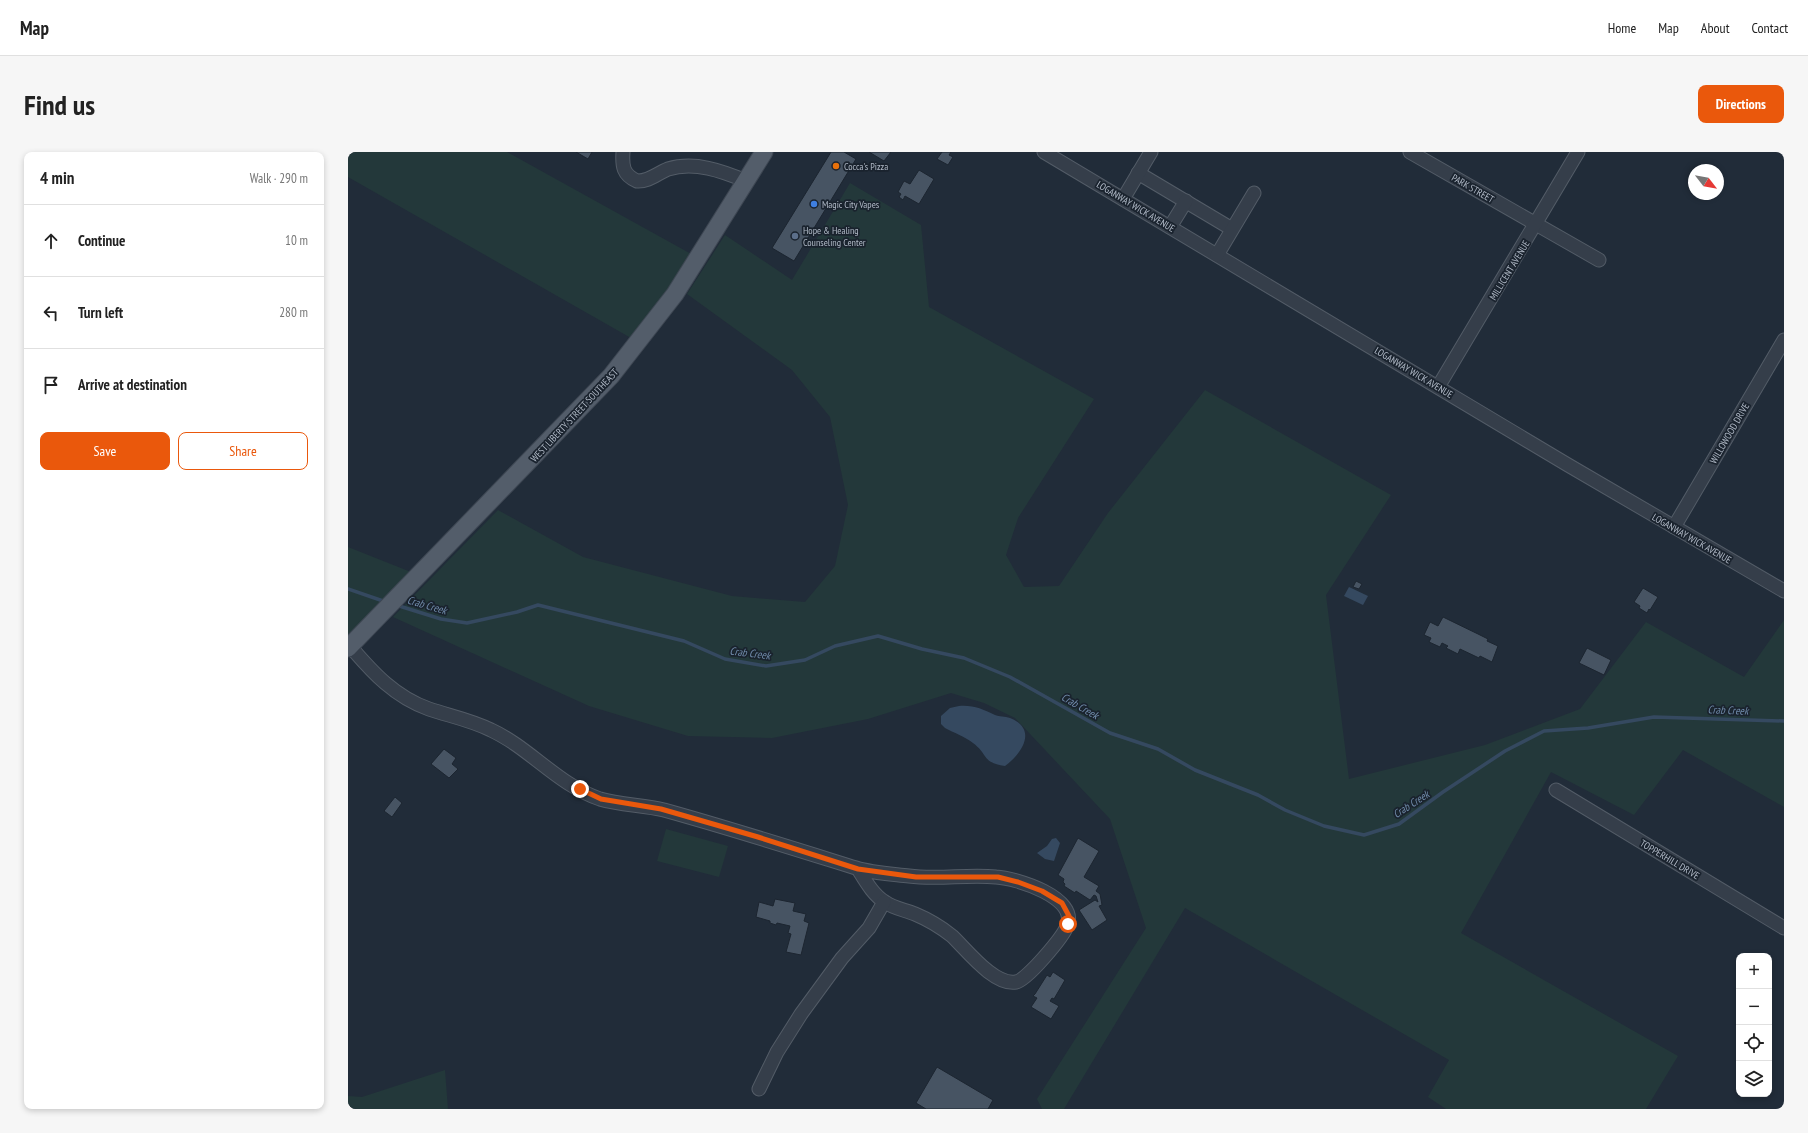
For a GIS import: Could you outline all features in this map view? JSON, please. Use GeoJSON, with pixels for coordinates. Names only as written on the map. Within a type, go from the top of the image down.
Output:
{"type":"FeatureCollection","features":[{"type":"Feature","properties":{"kind":"main road","name":"WEST LIBERTY STREET SOUTHEAST"},"geometry":{"type":"LineString","coordinates":[[349,647],[611,376],[675,294],[764,152]]}},
{"type":"Feature","properties":{"kind":"street"},"geometry":{"type":"LineString","coordinates":[[623,152],[622,163],[624,171],[637,181],[644,181],[659,173],[682,166],[695,166],[718,171],[746,181]]}},
{"type":"Feature","properties":{"kind":"street","name":"LOGANWAY WICK AVENUE"},"geometry":{"type":"LineString","coordinates":[[1044,152],[1784,591]]}},
{"type":"Feature","properties":{"kind":"street"},"geometry":{"type":"LineString","coordinates":[[1123,199],[1151,152]]}},
{"type":"Feature","properties":{"kind":"street","name":"PARK STREET"},"geometry":{"type":"LineString","coordinates":[[1410,152],[1599,260]]}},
{"type":"Feature","properties":{"kind":"street","name":"MILLICENT AVENUE"},"geometry":{"type":"LineString","coordinates":[[1438,387],[1578,152]]}},
{"type":"Feature","properties":{"kind":"street"},"geometry":{"type":"LineString","coordinates":[[1138,173],[1232,229]]}},
{"type":"Feature","properties":{"kind":"street"},"geometry":{"type":"LineString","coordinates":[[1217,255],[1254,193]]}},
{"type":"Feature","properties":{"kind":"street"},"geometry":{"type":"LineString","coordinates":[[1170,227],[1186,201]]}},
{"type":"Feature","properties":{"kind":"street","name":"WILLOWOOD DRIVE"},"geometry":{"type":"LineString","coordinates":[[1674,527],[1784,340]]}},
{"type":"Feature","properties":{"kind":"street"},"geometry":{"type":"LineString","coordinates":[[349,647],[380,680],[396,693],[428,709],[492,730],[524,748],[553,773],[601,799],[661,809],[758,837],[858,869],[916,877],[998,877],[1018,882],[1042,891],[1062,903],[1069,916],[1068,924],[1062,934],[1028,974],[1017,982],[1010,982],[996,976],[977,962],[948,933],[917,915],[884,902],[869,886],[858,869]]}},
{"type":"Feature","properties":{"kind":"street","name":"TOPPERHILL DRIVE"},"geometry":{"type":"LineString","coordinates":[[1556,790],[1784,928]]}},
{"type":"Feature","properties":{"kind":"street"},"geometry":{"type":"LineString","coordinates":[[759,1089],[777,1052],[800,1014],[842,958],[869,928],[884,902]]}},
{"type":"Feature","properties":{"kind":"green space"},"geometry":{"type":"Polygon","coordinates":[[[348,152],[507,152],[693,255],[631,338],[348,177],[348,152]]]}},
{"type":"Feature","properties":{"kind":"green space"},"geometry":{"type":"Polygon","coordinates":[[[850,183],[921,225],[929,307],[1094,399],[1018,518],[1006,555],[1024,587],[1059,586],[1108,513],[1205,390],[1391,495],[1326,595],[1349,779],[1485,745],[1580,709],[1646,622],[1744,677],[1784,620],[1784,807],[1683,750],[1634,815],[1551,772],[1461,933],[1678,1056],[1646,1109],[1446,1109],[1428,1097],[1449,1060],[1185,908],[1064,1109],[1042,1109],[1037,1099],[1146,928],[1110,819],[1015,718],[984,703],[951,693],[868,719],[772,738],[688,736],[589,706],[393,617],[498,510],[583,557],[732,596],[805,602],[835,566],[848,505],[830,417],[792,370],[687,294],[725,235],[792,280],[850,183]]]}},
{"type":"Feature","properties":{"kind":"green space"},"geometry":{"type":"Polygon","coordinates":[[[348,547],[411,572],[348,637],[348,547]]]}},
{"type":"Feature","properties":{"kind":"green space"},"geometry":{"type":"Polygon","coordinates":[[[666,829],[728,846],[719,877],[657,861],[666,829]]]}},
{"type":"Feature","properties":{"kind":"green space"},"geometry":{"type":"Polygon","coordinates":[[[445,1070],[448,1109],[348,1109],[348,1096],[362,1097],[445,1070]]]}},
{"type":"Feature","properties":{"kind":"water"},"geometry":{"type":"Polygon","coordinates":[[[1349,587],[1368,596],[1363,605],[1344,596],[1349,587]]]}},
{"type":"Feature","properties":{"kind":"water"},"geometry":{"type":"Polygon","coordinates":[[[959,706],[978,708],[997,716],[1010,718],[1019,723],[1023,728],[1025,735],[1024,742],[1017,755],[1005,766],[997,764],[989,760],[978,747],[963,736],[945,728],[941,724],[941,716],[950,708],[959,706]]]}},
{"type":"Feature","properties":{"kind":"water"},"geometry":{"type":"Polygon","coordinates":[[[1056,838],[1060,843],[1054,861],[1045,859],[1037,853],[1047,846],[1052,839],[1056,838]]]}},
{"type":"Feature","properties":{"kind":"building"},"geometry":{"type":"Polygon","coordinates":[[[576,152],[592,152],[588,159],[576,152]]]}},
{"type":"Feature","properties":{"kind":"building"},"geometry":{"type":"Polygon","coordinates":[[[831,152],[844,152],[856,159],[794,261],[772,248],[831,152]]]}},
{"type":"Feature","properties":{"kind":"building"},"geometry":{"type":"Polygon","coordinates":[[[869,152],[891,152],[884,161],[869,152]]]}},
{"type":"Feature","properties":{"kind":"building"},"geometry":{"type":"Polygon","coordinates":[[[942,152],[951,152],[949,155],[953,157],[948,165],[937,159],[942,152]]]}},
{"type":"Feature","properties":{"kind":"building"},"geometry":{"type":"Polygon","coordinates":[[[919,170],[934,179],[919,204],[905,196],[903,200],[899,197],[901,194],[898,192],[904,181],[910,184],[919,170]]]}},
{"type":"Feature","properties":{"kind":"building"},"geometry":{"type":"Polygon","coordinates":[[[1356,581],[1362,584],[1359,589],[1353,587],[1356,581]]]}},
{"type":"Feature","properties":{"kind":"building"},"geometry":{"type":"Polygon","coordinates":[[[1643,588],[1658,597],[1647,613],[1639,608],[1640,606],[1634,602],[1643,588]]]}},
{"type":"Feature","properties":{"kind":"building"},"geometry":{"type":"Polygon","coordinates":[[[1443,617],[1488,639],[1487,641],[1498,646],[1492,662],[1460,649],[1458,654],[1446,648],[1448,646],[1442,643],[1440,647],[1429,642],[1431,638],[1424,635],[1430,622],[1438,626],[1443,617]]]}},
{"type":"Feature","properties":{"kind":"building"},"geometry":{"type":"Polygon","coordinates":[[[1587,648],[1611,660],[1604,675],[1579,663],[1587,648]]]}},
{"type":"Feature","properties":{"kind":"building"},"geometry":{"type":"Polygon","coordinates":[[[444,749],[456,758],[452,764],[458,769],[449,778],[431,764],[444,749]]]}},
{"type":"Feature","properties":{"kind":"building"},"geometry":{"type":"Polygon","coordinates":[[[395,797],[402,803],[392,817],[384,811],[395,797]]]}},
{"type":"Feature","properties":{"kind":"building"},"geometry":{"type":"Polygon","coordinates":[[[1078,838],[1099,851],[1084,877],[1099,886],[1096,891],[1100,894],[1102,905],[1099,906],[1107,920],[1092,930],[1079,910],[1095,900],[1098,902],[1096,896],[1094,895],[1090,900],[1076,891],[1075,893],[1064,886],[1064,879],[1058,875],[1078,838]]]}},
{"type":"Feature","properties":{"kind":"building"},"geometry":{"type":"Polygon","coordinates":[[[775,899],[795,903],[793,911],[806,914],[804,921],[809,923],[801,955],[786,952],[791,934],[788,933],[790,926],[777,923],[776,925],[770,923],[770,921],[756,917],[759,902],[773,906],[775,899]]]}},
{"type":"Feature","properties":{"kind":"building"},"geometry":{"type":"Polygon","coordinates":[[[1053,972],[1065,980],[1054,999],[1052,998],[1050,1001],[1059,1006],[1051,1019],[1031,1007],[1037,998],[1033,996],[1047,975],[1050,977],[1053,972]]]}},
{"type":"Feature","properties":{"kind":"building"},"geometry":{"type":"Polygon","coordinates":[[[937,1067],[993,1100],[988,1109],[926,1109],[916,1103],[937,1067]]]}},
{"type":"Feature","properties":{"kind":"waterway","name":"Crab Creek"},"geometry":{"type":"LineString","coordinates":[[348,589],[386,602]]}},
{"type":"Feature","properties":{"kind":"waterway","name":"Crab Creek"},"geometry":{"type":"LineString","coordinates":[[396,605],[441,619],[467,623],[517,612],[538,605],[684,641],[725,659],[766,666],[805,660],[835,646],[878,636],[922,649],[964,658],[1010,677],[1110,733],[1158,749],[1195,770],[1258,795],[1285,810],[1324,826],[1364,835],[1399,824],[1443,792],[1505,751],[1544,731],[1588,728],[1654,717],[1784,721]]}},
{"type":"Feature","properties":{"kind":"place","name":"Cocca's Pizza"},"geometry":{"type":"Point","coordinates":[836,166]}},
{"type":"Feature","properties":{"kind":"place","name":"Magic City Vapes"},"geometry":{"type":"Point","coordinates":[814,204]}},
{"type":"Feature","properties":{"kind":"place","name":"Hope & Healing Counseling Center"},"geometry":{"type":"Point","coordinates":[795,236]}},
{"type":"Feature","properties":{"kind":"route"},"geometry":{"type":"LineString","coordinates":[[580,789],[601,799],[661,809],[758,837],[858,869],[916,877],[998,877],[1018,882],[1042,891],[1062,903],[1069,916],[1068,924]]}}]}
